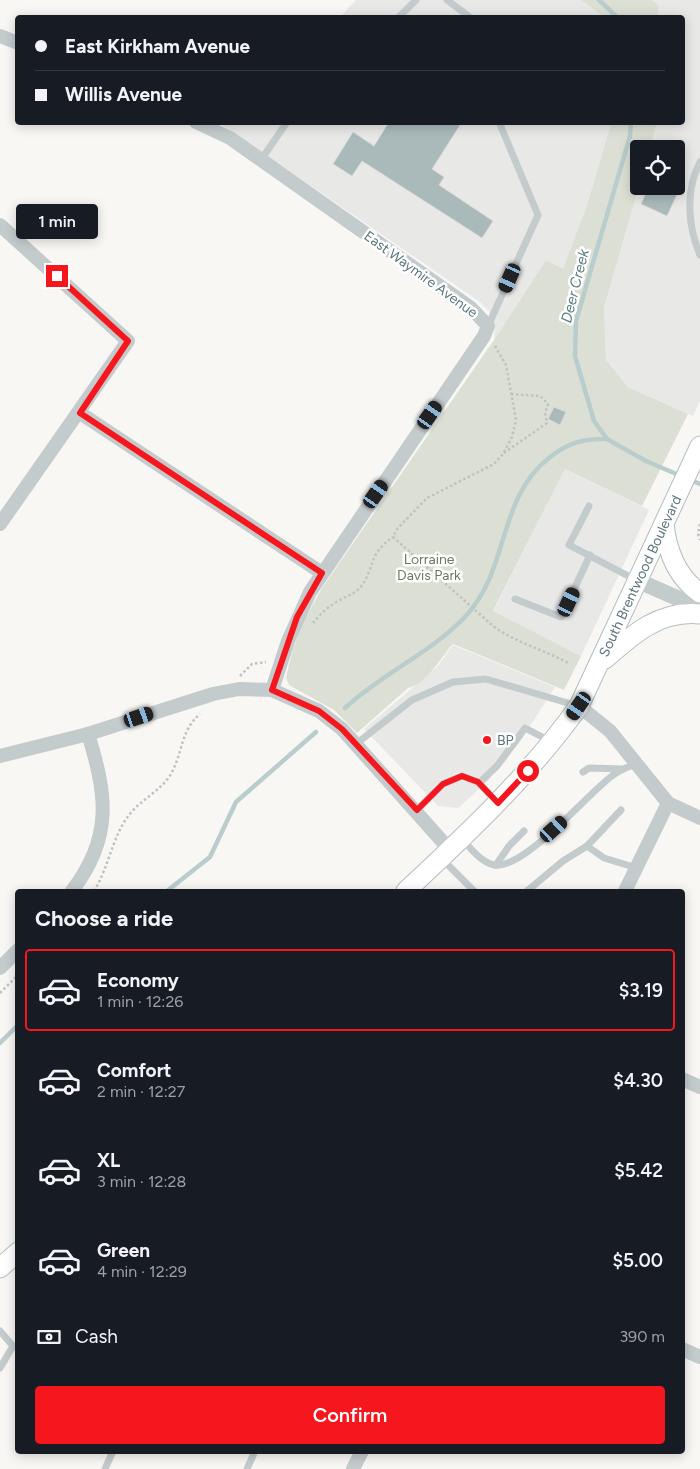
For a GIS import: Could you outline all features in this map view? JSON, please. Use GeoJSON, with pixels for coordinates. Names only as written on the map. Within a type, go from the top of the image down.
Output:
{"type":"FeatureCollection","features":[{"type":"Feature","properties":{"kind":"main road","name":"South Brentwood Boulevard"},"geometry":{"type":"LineString","coordinates":[[408,889],[498,803],[552,742],[579,706],[700,446]]}},
{"type":"Feature","properties":{"kind":"main road"},"geometry":{"type":"LineString","coordinates":[[664,524],[666,541],[682,577],[700,593]]}},
{"type":"Feature","properties":{"kind":"main road"},"geometry":{"type":"LineString","coordinates":[[600,663],[638,630],[659,619],[688,613],[700,614]]}},
{"type":"Feature","properties":{"kind":"main road"},"geometry":{"type":"LineString","coordinates":[[0,1268],[15,1255]]}},
{"type":"Feature","properties":{"kind":"street"},"geometry":{"type":"LineString","coordinates":[[0,36],[15,42]]}},
{"type":"Feature","properties":{"kind":"street","name":"East Waymire Avenue"},"geometry":{"type":"LineString","coordinates":[[202,125],[230,138],[471,308],[486,331],[322,573],[297,617],[272,690]]}},
{"type":"Feature","properties":{"kind":"street"},"geometry":{"type":"LineString","coordinates":[[0,225],[128,341],[80,413],[0,524]]}},
{"type":"Feature","properties":{"kind":"street"},"geometry":{"type":"LineString","coordinates":[[80,413],[322,573]]}},
{"type":"Feature","properties":{"kind":"street"},"geometry":{"type":"LineString","coordinates":[[636,580],[700,608]]}},
{"type":"Feature","properties":{"kind":"street"},"geometry":{"type":"LineString","coordinates":[[0,756],[88,734],[213,694],[239,689],[272,690],[319,711],[342,729],[451,849]]}},
{"type":"Feature","properties":{"kind":"street"},"geometry":{"type":"LineString","coordinates":[[579,706],[610,731],[668,803],[700,818]]}},
{"type":"Feature","properties":{"kind":"street"},"geometry":{"type":"LineString","coordinates":[[74,889],[84,876],[96,848],[103,823],[101,776],[88,734]]}},
{"type":"Feature","properties":{"kind":"street"},"geometry":{"type":"LineString","coordinates":[[626,889],[668,803]]}},
{"type":"Feature","properties":{"kind":"street"},"geometry":{"type":"LineString","coordinates":[[0,968],[15,953]]}},
{"type":"Feature","properties":{"kind":"street"},"geometry":{"type":"LineString","coordinates":[[685,1080],[700,1087]]}},
{"type":"Feature","properties":{"kind":"street"},"geometry":{"type":"LineString","coordinates":[[685,1350],[700,1357]]}},
{"type":"Feature","properties":{"kind":"street"},"geometry":{"type":"LineString","coordinates":[[353,1469],[360,1454]]}},
{"type":"Feature","properties":{"kind":"lane"},"geometry":{"type":"LineString","coordinates":[[401,15],[416,0]]}},
{"type":"Feature","properties":{"kind":"lane"},"geometry":{"type":"LineString","coordinates":[[446,0],[467,15]]}},
{"type":"Feature","properties":{"kind":"lane"},"geometry":{"type":"LineString","coordinates":[[261,160],[286,125]]}},
{"type":"Feature","properties":{"kind":"lane"},"geometry":{"type":"LineString","coordinates":[[486,331],[538,215],[500,125]]}},
{"type":"Feature","properties":{"kind":"lane"},"geometry":{"type":"LineString","coordinates":[[700,162],[690,204],[692,236],[700,255]]}},
{"type":"Feature","properties":{"kind":"lane"},"geometry":{"type":"LineString","coordinates":[[589,506],[569,544],[636,580]]}},
{"type":"Feature","properties":{"kind":"lane"},"geometry":{"type":"LineString","coordinates":[[516,599],[562,617],[590,555]]}},
{"type":"Feature","properties":{"kind":"lane"},"geometry":{"type":"LineString","coordinates":[[356,744],[412,700],[452,682],[486,678],[579,706]]}},
{"type":"Feature","properties":{"kind":"lane"},"geometry":{"type":"LineString","coordinates":[[479,783],[497,766],[525,728],[552,742]]}},
{"type":"Feature","properties":{"kind":"lane"},"geometry":{"type":"LineString","coordinates":[[451,849],[484,862],[496,865],[507,864],[525,854],[612,775],[636,764]]}},
{"type":"Feature","properties":{"kind":"lane"},"geometry":{"type":"LineString","coordinates":[[583,772],[589,768],[623,769]]}},
{"type":"Feature","properties":{"kind":"lane"},"geometry":{"type":"LineString","coordinates":[[417,810],[443,784],[462,776],[479,783],[498,803]]}},
{"type":"Feature","properties":{"kind":"lane"},"geometry":{"type":"LineString","coordinates":[[529,889],[563,861],[587,846],[621,810]]}},
{"type":"Feature","properties":{"kind":"lane"},"geometry":{"type":"LineString","coordinates":[[496,865],[509,846],[524,831]]}},
{"type":"Feature","properties":{"kind":"lane"},"geometry":{"type":"LineString","coordinates":[[587,846],[604,858],[637,868]]}},
{"type":"Feature","properties":{"kind":"lane"},"geometry":{"type":"LineString","coordinates":[[451,849],[470,889]]}},
{"type":"Feature","properties":{"kind":"lane"},"geometry":{"type":"LineString","coordinates":[[0,1331],[13,1346],[0,1368]]}},
{"type":"Feature","properties":{"kind":"lane"},"geometry":{"type":"LineString","coordinates":[[106,1469],[112,1454]]}},
{"type":"Feature","properties":{"kind":"lane"},"geometry":{"type":"LineString","coordinates":[[247,1469],[254,1454]]}},
{"type":"Feature","properties":{"kind":"path"},"geometry":{"type":"LineString","coordinates":[[486,331],[506,365],[516,420],[512,438],[503,454]]}},
{"type":"Feature","properties":{"kind":"path"},"geometry":{"type":"LineString","coordinates":[[312,625],[330,606],[355,592],[360,587],[380,546],[393,537],[397,529],[427,498],[458,480],[484,471],[503,454],[547,423],[545,413],[548,404],[540,396],[510,394]]}},
{"type":"Feature","properties":{"kind":"path"},"geometry":{"type":"LineString","coordinates":[[700,524],[698,534],[700,540]]}},
{"type":"Feature","properties":{"kind":"path"},"geometry":{"type":"LineString","coordinates":[[393,537],[493,626],[510,638],[540,648],[570,664]]}},
{"type":"Feature","properties":{"kind":"path"},"geometry":{"type":"LineString","coordinates":[[240,677],[242,672],[252,664],[268,662]]}},
{"type":"Feature","properties":{"kind":"path"},"geometry":{"type":"LineString","coordinates":[[95,889],[105,872],[121,827],[129,815],[165,782],[172,773],[185,732],[205,710]]}},
{"type":"Feature","properties":{"kind":"path"},"geometry":{"type":"LineString","coordinates":[[0,993],[15,977]]}},
{"type":"Feature","properties":{"kind":"shaded area"},"geometry":{"type":"Polygon","coordinates":[[[356,0],[581,0],[601,15],[342,15],[356,0]]]}},
{"type":"Feature","properties":{"kind":"shaded area"},"geometry":{"type":"Polygon","coordinates":[[[652,0],[700,0],[700,401],[693,416],[628,387],[606,360],[604,308],[636,195],[685,195],[685,140],[652,140],[656,125],[685,125],[685,15],[657,15],[659,6],[652,0]]]}},
{"type":"Feature","properties":{"kind":"shaded area"},"geometry":{"type":"Polygon","coordinates":[[[222,125],[610,125],[587,205],[563,270],[546,260],[494,340],[495,326],[489,311],[480,302],[222,125]]]}},
{"type":"Feature","properties":{"kind":"shaded area"},"geometry":{"type":"Polygon","coordinates":[[[565,469],[649,510],[581,656],[493,612],[565,469]]]}},
{"type":"Feature","properties":{"kind":"shaded area"},"geometry":{"type":"Polygon","coordinates":[[[453,645],[555,687],[520,742],[486,783],[458,808],[438,806],[364,729],[437,667],[453,645]]]}},
{"type":"Feature","properties":{"kind":"green space"},"geometry":{"type":"Polygon","coordinates":[[[581,0],[652,0],[659,6],[657,15],[601,15],[581,0]]]}},
{"type":"Feature","properties":{"kind":"green space","name":"Lorraine Davis Park"},"geometry":{"type":"Polygon","coordinates":[[[610,125],[656,125],[652,140],[630,140],[630,195],[636,195],[604,308],[606,360],[628,387],[688,414],[642,506],[565,469],[493,611],[581,656],[564,690],[453,644],[427,676],[408,688],[357,733],[334,710],[289,685],[286,678],[292,652],[303,623],[322,588],[496,337],[546,260],[563,269],[587,205],[610,125]]]}},
{"type":"Feature","properties":{"kind":"building"},"geometry":{"type":"Polygon","coordinates":[[[387,125],[460,125],[432,169],[444,177],[439,185],[493,221],[482,238],[362,161],[352,176],[333,164],[353,132],[374,146],[387,125]]]}},
{"type":"Feature","properties":{"kind":"building"},"geometry":{"type":"Polygon","coordinates":[[[645,195],[677,195],[667,216],[641,204],[645,195]]]}},
{"type":"Feature","properties":{"kind":"building"},"geometry":{"type":"Polygon","coordinates":[[[554,407],[566,412],[560,425],[548,419],[554,407]]]}},
{"type":"Feature","properties":{"kind":"waterway","name":"Deer Creek"},"geometry":{"type":"LineString","coordinates":[[599,0],[615,15]]}},
{"type":"Feature","properties":{"kind":"waterway","name":"Deer Creek"},"geometry":{"type":"LineString","coordinates":[[631,125],[630,136],[576,321],[575,356],[594,421],[607,439],[646,461],[681,476]]}},
{"type":"Feature","properties":{"kind":"waterway"},"geometry":{"type":"LineString","coordinates":[[345,708],[374,685],[436,642],[464,618],[479,599],[490,578],[511,513],[520,493],[533,474],[550,457],[563,448],[591,439],[607,439]]}},
{"type":"Feature","properties":{"kind":"waterway","name":"Deer Creek"},"geometry":{"type":"LineString","coordinates":[[690,480],[700,484]]}},
{"type":"Feature","properties":{"kind":"waterway"},"geometry":{"type":"LineString","coordinates":[[170,889],[210,857],[236,802],[316,732]]}},
{"type":"Feature","properties":{"kind":"waterway"},"geometry":{"type":"LineString","coordinates":[[0,1043],[15,1028]]}},
{"type":"Feature","properties":{"kind":"place","name":"BP"},"geometry":{"type":"Point","coordinates":[487,740]}},
{"type":"Feature","properties":{"kind":"route"},"geometry":{"type":"LineString","coordinates":[[57,276],[128,341],[80,413],[322,573],[297,617],[272,690],[319,711],[342,729],[417,810],[443,784],[462,776],[478,782],[498,803],[516,786],[528,771]]}}]}
